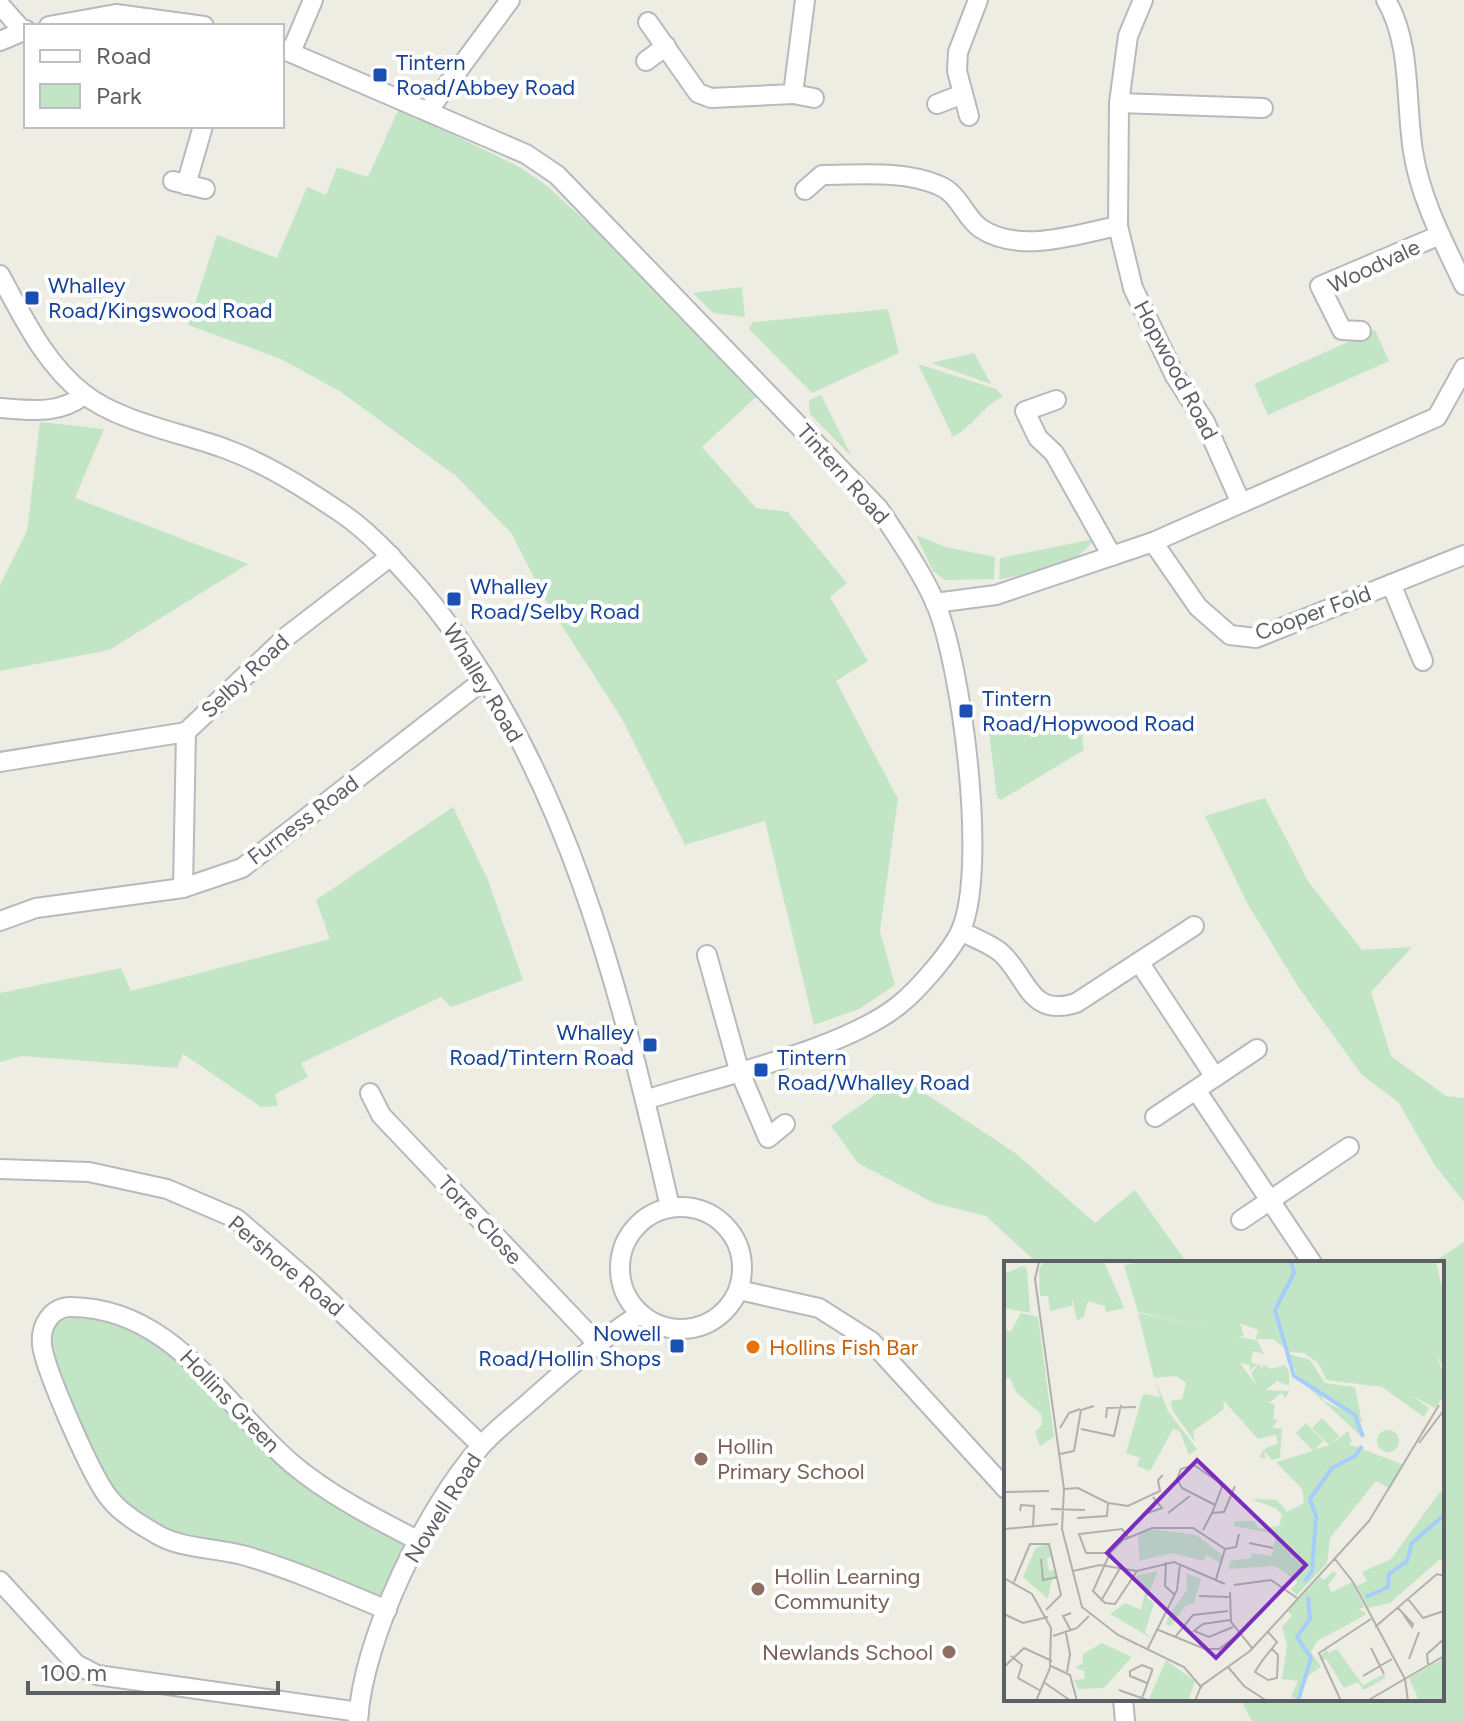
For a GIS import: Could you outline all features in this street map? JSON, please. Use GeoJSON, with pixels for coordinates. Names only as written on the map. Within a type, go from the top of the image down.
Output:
{"type":"FeatureCollection","features":[{"type":"Feature","properties":{"kind":"street"},"geometry":{"type":"LineString","coordinates":[[286,50],[313,0]]}},
{"type":"Feature","properties":{"kind":"street"},"geometry":{"type":"LineString","coordinates":[[428,111],[510,0]]}},
{"type":"Feature","properties":{"kind":"street"},"geometry":{"type":"LineString","coordinates":[[793,94],[805,0]]}},
{"type":"Feature","properties":{"kind":"street"},"geometry":{"type":"LineString","coordinates":[[969,116],[957,71],[958,52],[978,0]]}},
{"type":"Feature","properties":{"kind":"street","name":"Hopwood Road"},"geometry":{"type":"LineString","coordinates":[[1143,0],[1128,36],[1119,103],[1118,226],[1133,288],[1175,376],[1205,422],[1240,501]]}},
{"type":"Feature","properties":{"kind":"street"},"geometry":{"type":"LineString","coordinates":[[1386,0],[1400,24],[1413,154],[1440,235],[1464,285]]}},
{"type":"Feature","properties":{"kind":"street"},"geometry":{"type":"LineString","coordinates":[[0,5],[24,31],[0,41]]}},
{"type":"Feature","properties":{"kind":"street"},"geometry":{"type":"LineString","coordinates":[[60,24],[116,14],[189,24]]}},
{"type":"Feature","properties":{"kind":"street"},"geometry":{"type":"LineString","coordinates":[[648,22],[698,93],[711,98],[793,94],[814,98]]}},
{"type":"Feature","properties":{"kind":"street"},"geometry":{"type":"LineString","coordinates":[[646,61],[666,46]]}},
{"type":"Feature","properties":{"kind":"street","name":"Tintern Road"},"geometry":{"type":"LineString","coordinates":[[286,50],[526,154],[557,175],[879,509],[911,556],[935,603],[945,633],[964,733],[973,821],[972,878],[961,931],[928,975],[889,1011],[857,1031],[645,1100]]}},
{"type":"Feature","properties":{"kind":"street"},"geometry":{"type":"LineString","coordinates":[[937,104],[963,94]]}},
{"type":"Feature","properties":{"kind":"street"},"geometry":{"type":"LineString","coordinates":[[1119,103],[1263,108]]}},
{"type":"Feature","properties":{"kind":"street"},"geometry":{"type":"LineString","coordinates":[[188,185],[202,128]]}},
{"type":"Feature","properties":{"kind":"street"},"geometry":{"type":"LineString","coordinates":[[805,190],[822,175],[916,178],[941,186],[963,204],[979,227],[1008,239],[1037,241],[1118,226]]}},
{"type":"Feature","properties":{"kind":"street","name":"Woodvale"},"geometry":{"type":"LineString","coordinates":[[1361,331],[1342,330],[1320,286],[1440,235]]}},
{"type":"Feature","properties":{"kind":"street","name":"Whalley Road"},"geometry":{"type":"LineString","coordinates":[[0,275],[33,335],[84,395],[119,413],[230,450],[296,483],[346,516],[391,556],[448,623],[485,679],[539,778],[585,895],[645,1100],[670,1207]]}},
{"type":"Feature","properties":{"kind":"street"},"geometry":{"type":"LineString","coordinates":[[935,603],[996,595],[1153,542],[1240,501],[1437,417],[1464,368]]}},
{"type":"Feature","properties":{"kind":"street"},"geometry":{"type":"LineString","coordinates":[[0,408],[53,409],[69,405],[84,395]]}},
{"type":"Feature","properties":{"kind":"street"},"geometry":{"type":"LineString","coordinates":[[1056,400],[1025,411],[1038,438],[1054,453],[1112,556]]}},
{"type":"Feature","properties":{"kind":"street","name":"Cooper Fold"},"geometry":{"type":"LineString","coordinates":[[1153,542],[1198,607],[1230,635],[1256,638],[1464,555]]}},
{"type":"Feature","properties":{"kind":"street","name":"Selby Road"},"geometry":{"type":"LineString","coordinates":[[183,888],[186,732],[286,637],[391,556]]}},
{"type":"Feature","properties":{"kind":"street"},"geometry":{"type":"LineString","coordinates":[[1391,584],[1423,661]]}},
{"type":"Feature","properties":{"kind":"street","name":"Furness Road"},"geometry":{"type":"LineString","coordinates":[[0,921],[36,908],[183,888],[242,868],[485,679]]}},
{"type":"Feature","properties":{"kind":"street"},"geometry":{"type":"LineString","coordinates":[[0,762],[186,732]]}},
{"type":"Feature","properties":{"kind":"street"},"geometry":{"type":"LineString","coordinates":[[961,931],[997,950],[1028,990],[1049,1007],[1076,1003],[1194,926]]}},
{"type":"Feature","properties":{"kind":"street"},"geometry":{"type":"LineString","coordinates":[[707,955],[739,1070],[768,1138],[785,1124]]}},
{"type":"Feature","properties":{"kind":"street"},"geometry":{"type":"LineString","coordinates":[[1139,962],[1215,1077]]}},
{"type":"Feature","properties":{"kind":"street"},"geometry":{"type":"LineString","coordinates":[[1155,1117],[1257,1049]]}},
{"type":"Feature","properties":{"kind":"street"},"geometry":{"type":"LineString","coordinates":[[1196,1090],[1311,1261]]}},
{"type":"Feature","properties":{"kind":"street","name":"Torre Close"},"geometry":{"type":"LineString","coordinates":[[370,1093],[381,1115],[596,1342]]}},
{"type":"Feature","properties":{"kind":"street"},"geometry":{"type":"LineString","coordinates":[[1241,1220],[1349,1147]]}},
{"type":"Feature","properties":{"kind":"street","name":"Pershore Road"},"geometry":{"type":"LineString","coordinates":[[0,1169],[89,1172],[167,1189],[237,1219],[312,1284],[481,1445]]}},
{"type":"Feature","properties":{"kind":"street"},"geometry":{"type":"LineString","coordinates":[[688,1206],[706,1211],[728,1229],[741,1253],[739,1290],[728,1308],[713,1321],[695,1328],[676,1329],[657,1325],[640,1314],[628,1299],[620,1281],[619,1261],[624,1242],[635,1226],[651,1213],[670,1207],[688,1206]]}},
{"type":"Feature","properties":{"kind":"street"},"geometry":{"type":"LineString","coordinates":[[739,1290],[819,1308],[871,1341],[1004,1487]]}},
{"type":"Feature","properties":{"kind":"street","name":"Hollins Green"},"geometry":{"type":"LineString","coordinates":[[387,1610],[244,1556],[176,1543],[155,1534],[110,1500],[87,1463],[42,1345],[44,1324],[54,1312],[66,1307],[106,1308],[179,1347],[291,1463],[376,1519],[419,1541]]}},
{"type":"Feature","properties":{"kind":"street","name":"Nowell Road"},"geometry":{"type":"LineString","coordinates":[[358,1716],[387,1610],[419,1541],[481,1445],[596,1342],[640,1314]]}},
{"type":"Feature","properties":{"kind":"street"},"geometry":{"type":"LineString","coordinates":[[0,1581],[76,1664],[97,1675],[358,1716]]}},
{"type":"Feature","properties":{"kind":"street"},"geometry":{"type":"LineString","coordinates":[[1123,1701],[1125,1721]]}},
{"type":"Feature","properties":{"kind":"green space"},"geometry":{"type":"Polygon","coordinates":[[[399,108],[521,168],[547,186],[604,238],[757,396],[702,447],[756,508],[788,512],[847,583],[830,597],[868,661],[836,681],[898,799],[880,931],[895,985],[859,1009],[814,1025],[765,821],[685,845],[621,717],[547,603],[512,534],[456,476],[341,392],[281,359],[188,325],[217,235],[277,258],[307,187],[326,195],[337,167],[368,177],[399,108]]]}},
{"type":"Feature","properties":{"kind":"green space"},"geometry":{"type":"Polygon","coordinates":[[[742,287],[745,317],[713,313],[693,293],[742,287]]]}},
{"type":"Feature","properties":{"kind":"green space"},"geometry":{"type":"Polygon","coordinates":[[[888,309],[899,353],[812,393],[749,329],[753,322],[888,309]]]}},
{"type":"Feature","properties":{"kind":"green space"},"geometry":{"type":"Polygon","coordinates":[[[1375,330],[1389,361],[1268,415],[1254,384],[1375,330]]]}},
{"type":"Feature","properties":{"kind":"green space"},"geometry":{"type":"Polygon","coordinates":[[[974,353],[991,384],[931,363],[974,353]]]}},
{"type":"Feature","properties":{"kind":"green space"},"geometry":{"type":"Polygon","coordinates":[[[918,364],[996,389],[1003,396],[953,437],[918,364]]]}},
{"type":"Feature","properties":{"kind":"green space"},"geometry":{"type":"Polygon","coordinates":[[[821,395],[851,456],[810,414],[809,400],[821,395]]]}},
{"type":"Feature","properties":{"kind":"green space"},"geometry":{"type":"Polygon","coordinates":[[[40,422],[104,429],[75,498],[248,564],[109,650],[0,671],[0,585],[27,531],[40,422]]]}},
{"type":"Feature","properties":{"kind":"green space"},"geometry":{"type":"Polygon","coordinates":[[[916,535],[946,547],[995,557],[994,579],[945,580],[933,571],[916,535]]]}},
{"type":"Feature","properties":{"kind":"green space"},"geometry":{"type":"Polygon","coordinates":[[[1094,539],[1086,549],[1065,563],[999,579],[1000,558],[1094,539]]]}},
{"type":"Feature","properties":{"kind":"green space"},"geometry":{"type":"Polygon","coordinates":[[[1080,719],[1084,750],[1001,800],[997,798],[989,732],[1080,719]]]}},
{"type":"Feature","properties":{"kind":"green space"},"geometry":{"type":"Polygon","coordinates":[[[1265,798],[1308,881],[1362,950],[1412,947],[1371,992],[1391,1056],[1446,1096],[1464,1098],[1464,1202],[1434,1164],[1399,1103],[1362,1075],[1299,988],[1247,903],[1205,816],[1265,798]]]}},
{"type":"Feature","properties":{"kind":"green space"},"geometry":{"type":"Polygon","coordinates":[[[453,807],[488,880],[523,980],[451,1007],[441,997],[301,1063],[308,1077],[275,1094],[278,1106],[261,1107],[183,1054],[177,1068],[22,1056],[0,1062],[0,993],[121,968],[131,991],[330,939],[316,900],[453,807]]]}},
{"type":"Feature","properties":{"kind":"green space"},"geometry":{"type":"Polygon","coordinates":[[[900,1077],[1014,1152],[1095,1223],[1135,1190],[1186,1261],[1035,1261],[986,1216],[934,1203],[858,1163],[831,1126],[900,1077]]]}},
{"type":"Feature","properties":{"kind":"green space"},"geometry":{"type":"Polygon","coordinates":[[[1464,1242],[1464,1721],[1252,1721],[1241,1701],[1444,1701],[1444,1261],[1435,1261],[1464,1242]]]}},
{"type":"Feature","properties":{"kind":"green space"},"geometry":{"type":"Polygon","coordinates":[[[101,1313],[179,1352],[287,1467],[406,1538],[387,1610],[268,1558],[155,1534],[110,1500],[86,1448],[47,1337],[56,1321],[101,1313]]]}},
{"type":"Feature","properties":{"kind":"place","name":"Tintern Road/Abbey Road"},"geometry":{"type":"Point","coordinates":[380,75]}},
{"type":"Feature","properties":{"kind":"place","name":"Whalley Road/Kingswood Road"},"geometry":{"type":"Point","coordinates":[32,298]}},
{"type":"Feature","properties":{"kind":"place","name":"Whalley Road/Selby Road"},"geometry":{"type":"Point","coordinates":[454,599]}},
{"type":"Feature","properties":{"kind":"place","name":"Tintern Road/Hopwood Road"},"geometry":{"type":"Point","coordinates":[966,711]}},
{"type":"Feature","properties":{"kind":"place","name":"Whalley Road/Tintern Road"},"geometry":{"type":"Point","coordinates":[650,1045]}},
{"type":"Feature","properties":{"kind":"place","name":"Tintern Road/Whalley Road"},"geometry":{"type":"Point","coordinates":[761,1070]}},
{"type":"Feature","properties":{"kind":"place","name":"Nowell Road/Hollin Shops"},"geometry":{"type":"Point","coordinates":[677,1346]}},
{"type":"Feature","properties":{"kind":"place","name":"Hollins Fish Bar"},"geometry":{"type":"Point","coordinates":[753,1347]}},
{"type":"Feature","properties":{"kind":"place","name":"Hollin Primary School"},"geometry":{"type":"Point","coordinates":[701,1459]}},
{"type":"Feature","properties":{"kind":"place","name":"Hollin Learning Community"},"geometry":{"type":"Point","coordinates":[758,1589]}},
{"type":"Feature","properties":{"kind":"place","name":"Newlands School"},"geometry":{"type":"Point","coordinates":[949,1652]}}]}
